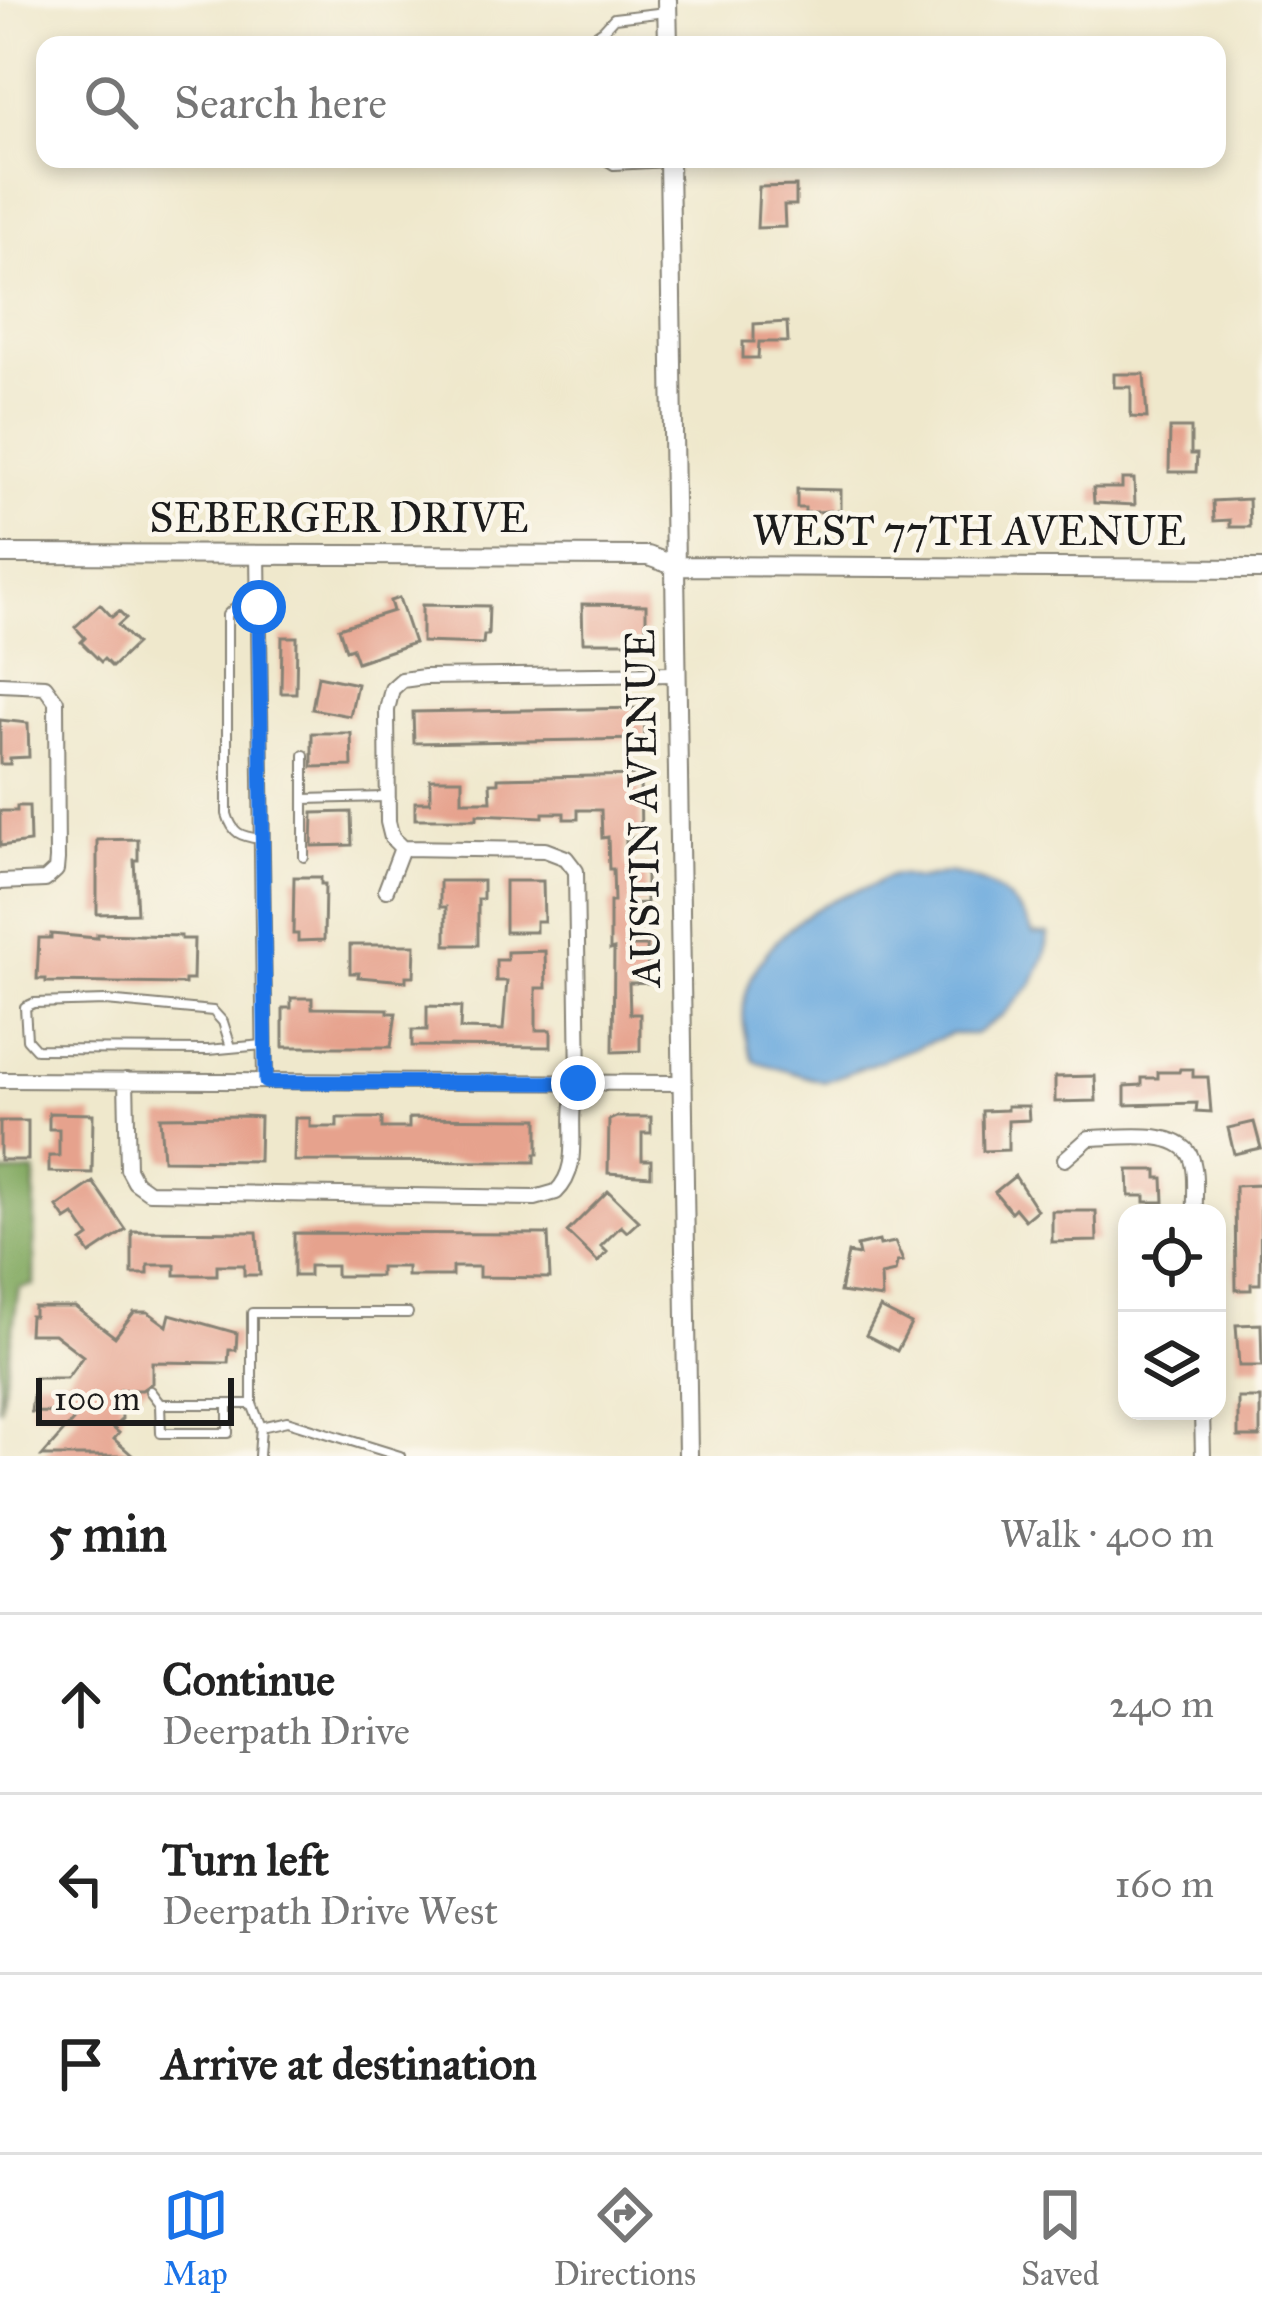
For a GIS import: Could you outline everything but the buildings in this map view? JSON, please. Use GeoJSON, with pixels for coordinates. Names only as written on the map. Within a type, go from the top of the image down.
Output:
{"type":"FeatureCollection","features":[{"type":"Feature","properties":{"kind":"street"},"geometry":{"type":"LineString","coordinates":[[667,6],[668,36]]}},
{"type":"Feature","properties":{"kind":"street","name":"AUSTIN AVENUE"},"geometry":{"type":"LineString","coordinates":[[669,168],[688,1456]]}},
{"type":"Feature","properties":{"kind":"street"},"geometry":{"type":"LineString","coordinates":[[259,553],[266,1082]]}},
{"type":"Feature","properties":{"kind":"street","name":"SEBERGER DRIVE"},"geometry":{"type":"LineString","coordinates":[[0,554],[648,556],[676,566]]}},
{"type":"Feature","properties":{"kind":"street","name":"WEST 77TH AVENUE"},"geometry":{"type":"LineString","coordinates":[[676,566],[1262,569]]}},
{"type":"Feature","properties":{"kind":"street"},"geometry":{"type":"LineString","coordinates":[[126,1080],[128,1169],[148,1192],[535,1198],[556,1192],[570,1172],[572,1097],[578,1083],[576,871],[566,858],[545,850],[402,848],[392,838],[387,797],[387,710],[392,689],[402,680],[424,677],[678,674]]}},
{"type":"Feature","properties":{"kind":"street"},"geometry":{"type":"LineString","coordinates":[[0,683],[45,686],[56,701],[58,859],[56,870],[46,880],[0,882]]}},
{"type":"Feature","properties":{"kind":"street"},"geometry":{"type":"LineString","coordinates":[[386,890],[402,848]]}},
{"type":"Feature","properties":{"kind":"street"},"geometry":{"type":"LineString","coordinates":[[0,1080],[682,1083]]}},
{"type":"Feature","properties":{"kind":"street"},"geometry":{"type":"LineString","coordinates":[[1065,1159],[1089,1138],[1172,1141],[1190,1154],[1195,1204]]}},
{"type":"Feature","properties":{"kind":"street"},"geometry":{"type":"LineString","coordinates":[[1202,1420],[1203,1456]]}},
{"type":"Feature","properties":{"kind":"lane"},"geometry":{"type":"LineString","coordinates":[[594,36],[614,18],[667,6]]}},
{"type":"Feature","properties":{"kind":"lane"},"geometry":{"type":"LineString","coordinates":[[604,29],[604,36]]}},
{"type":"Feature","properties":{"kind":"lane"},"geometry":{"type":"LineString","coordinates":[[259,607],[235,608],[227,615],[227,814],[231,828],[240,836],[260,839]]}},
{"type":"Feature","properties":{"kind":"lane"},"geometry":{"type":"LineString","coordinates":[[304,755],[304,857]]}},
{"type":"Feature","properties":{"kind":"lane"},"geometry":{"type":"LineString","coordinates":[[304,799],[387,797]]}},
{"type":"Feature","properties":{"kind":"lane"},"geometry":{"type":"LineString","coordinates":[[230,1047],[223,1022],[213,1011],[106,1000],[25,1007],[27,1039],[36,1049],[230,1047],[265,1046]]}},
{"type":"Feature","properties":{"kind":"lane"},"geometry":{"type":"LineString","coordinates":[[259,1456],[261,1427],[252,1404],[252,1313],[408,1313]]}},
{"type":"Feature","properties":{"kind":"lane"},"geometry":{"type":"LineString","coordinates":[[150,1391],[160,1404],[160,1433],[228,1433],[228,1404]]}},
{"type":"Feature","properties":{"kind":"lane"},"geometry":{"type":"LineString","coordinates":[[160,1404],[252,1404]]}},
{"type":"Feature","properties":{"kind":"lane"},"geometry":{"type":"LineString","coordinates":[[261,1427],[287,1421],[372,1452],[400,1456]]}},
{"type":"Feature","properties":{"kind":"green space"},"geometry":{"type":"Polygon","coordinates":[[[35,1172],[34,1285],[19,1288],[0,1410],[0,1173],[35,1172]]]}},
{"type":"Feature","properties":{"kind":"water"},"geometry":{"type":"Polygon","coordinates":[[[947,873],[999,892],[1018,909],[1033,934],[1048,934],[1046,953],[1033,983],[1002,1016],[975,1034],[951,1034],[824,1082],[754,1061],[745,1030],[745,1000],[752,977],[781,936],[822,905],[888,877],[922,879],[947,873]]]}},
{"type":"Feature","properties":{"kind":"route"},"geometry":{"type":"LineString","coordinates":[[259,607],[266,1082],[578,1083]]}}]}
